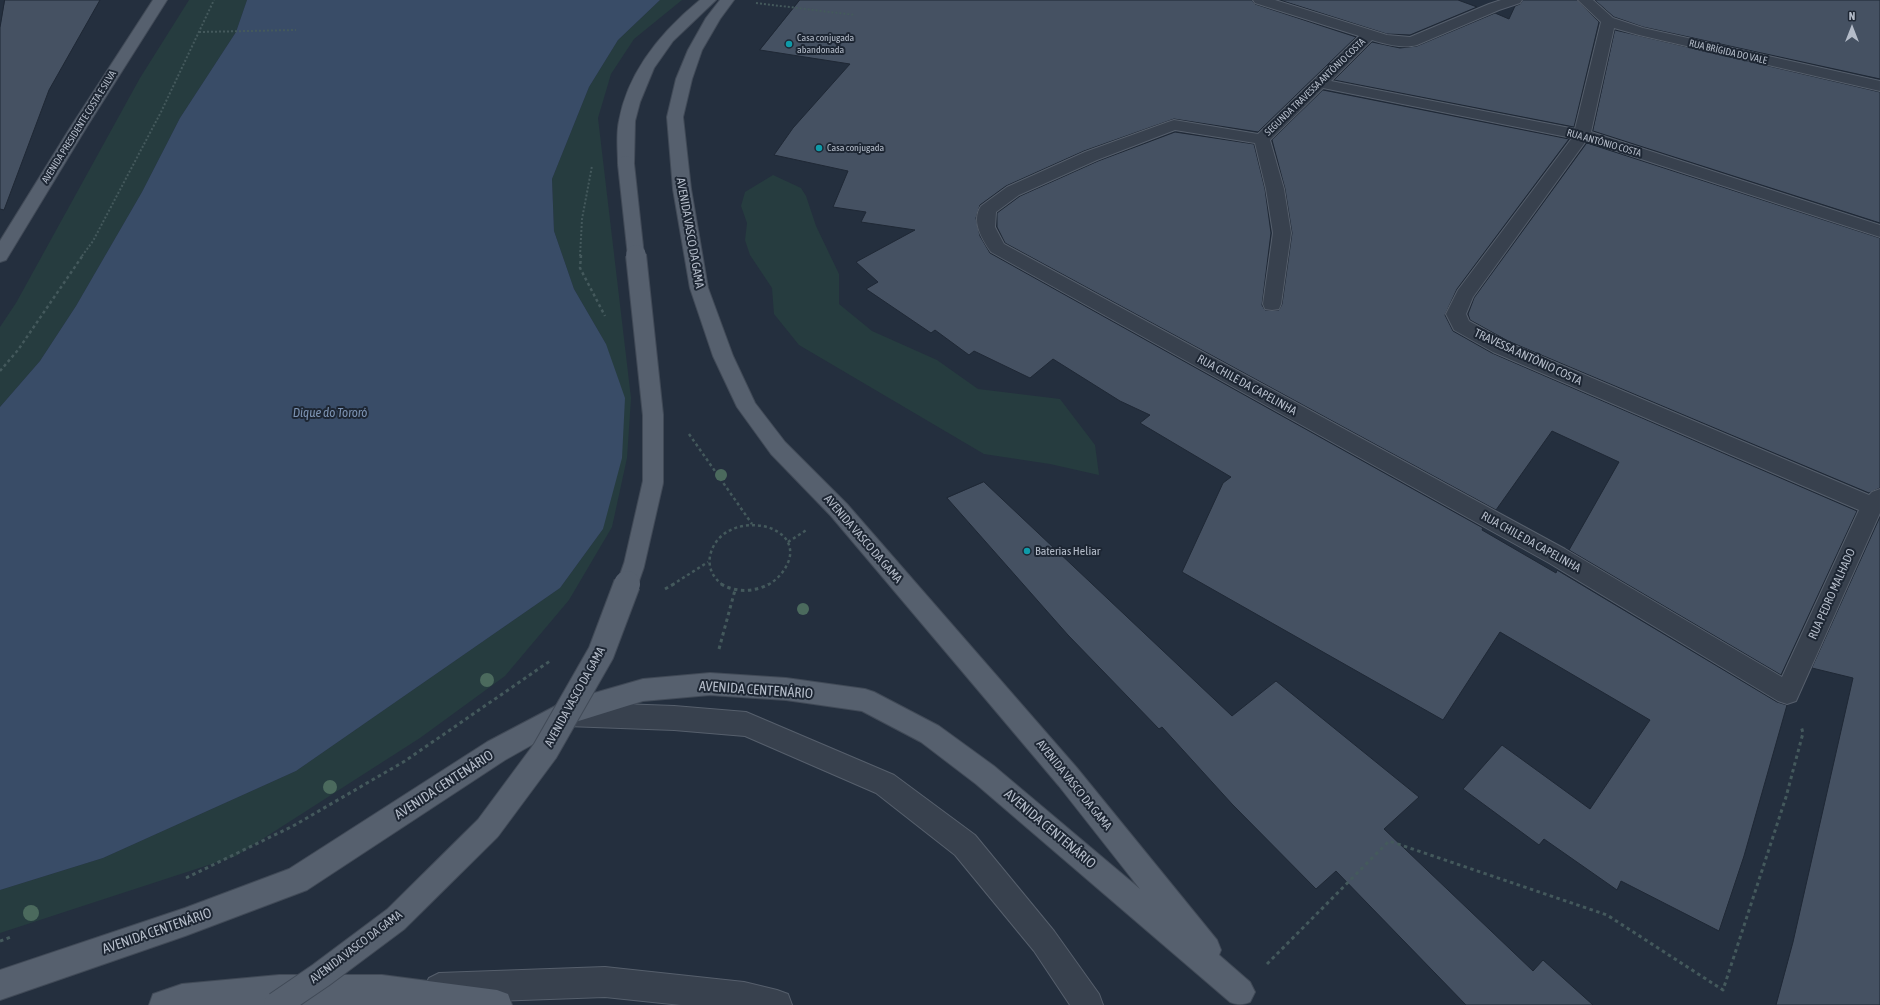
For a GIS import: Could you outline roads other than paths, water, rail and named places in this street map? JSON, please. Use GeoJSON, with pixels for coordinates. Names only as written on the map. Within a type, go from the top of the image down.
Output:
{"type":"FeatureCollection","features":[{"type":"Feature","properties":{"kind":"main road","name":"AVENIDA VASCO DA GAMA"},"geometry":{"type":"LineString","coordinates":[[277,1005],[321,975],[396,918],[488,828],[545,751],[601,653],[634,565],[653,482],[653,415],[626,164],[627,122],[640,82],[654,55],[670,34],[694,12],[710,0]]}},
{"type":"Feature","properties":{"kind":"main road","name":"AVENIDA VASCO DA GAMA"},"geometry":{"type":"LineString","coordinates":[[727,0],[712,18],[695,50],[684,79],[675,117],[682,190],[699,288],[722,356],[747,407],[778,448],[839,510],[1068,777],[1246,998]]}},
{"type":"Feature","properties":{"kind":"main road","name":"AVENIDA PRESIDENTE COSTA E SILVA"},"geometry":{"type":"LineString","coordinates":[[0,256],[156,3]]}},
{"type":"Feature","properties":{"kind":"main road","name":"AVENIDA CENTENÁRIO"},"geometry":{"type":"LineString","coordinates":[[0,985],[185,922],[297,880],[496,751],[563,714],[643,690],[710,684],[786,689],[865,700],[930,734],[985,775],[1246,998]]}},
{"type":"Feature","properties":{"kind":"main road","name":"AVENIDA VASCO DA GAMA"},"geometry":{"type":"LineString","coordinates":[[179,1003],[279,990],[382,990],[497,1005]]}},
{"type":"Feature","properties":{"kind":"street"},"geometry":{"type":"LineString","coordinates":[[1260,0],[1399,42],[1412,42],[1494,7],[1515,0]]}},
{"type":"Feature","properties":{"kind":"street","name":"RUA BRÍGIDA DO VALE"},"geometry":{"type":"LineString","coordinates":[[1585,0],[1608,21],[1639,31],[1880,86]]}},
{"type":"Feature","properties":{"kind":"street","name":"TRAVESSA ANTÔNIO COSTA"},"geometry":{"type":"LineString","coordinates":[[1608,21],[1582,135],[1465,295],[1456,314],[1461,325],[1500,347],[1876,502]]}},
{"type":"Feature","properties":{"kind":"street","name":"SEGUNDA TRAVESSA ANTÔNIO COSTA"},"geometry":{"type":"LineString","coordinates":[[1272,304],[1282,234],[1275,189],[1262,139],[1320,84],[1369,34]]}},
{"type":"Feature","properties":{"kind":"street","name":"RUA ANTÔNIO COSTA"},"geometry":{"type":"LineString","coordinates":[[1320,84],[1582,135],[1880,231]]}},
{"type":"Feature","properties":{"kind":"street","name":"RUA CHILE DA CAPELINHA"},"geometry":{"type":"LineString","coordinates":[[1262,139],[1174,125],[1091,156],[1013,191],[987,210],[986,227],[997,248],[1557,556],[1787,693]]}},
{"type":"Feature","properties":{"kind":"street","name":"RUA PEDRO MALHADO"},"geometry":{"type":"LineString","coordinates":[[1787,693],[1876,502]]}},
{"type":"Feature","properties":{"kind":"street"},"geometry":{"type":"LineString","coordinates":[[563,714],[674,718],[746,724],[885,784],[965,845],[1044,941],[1088,1005]]}},
{"type":"Feature","properties":{"kind":"street"},"geometry":{"type":"LineString","coordinates":[[382,990],[605,982],[744,997],[777,1005]]}},
{"type":"Feature","properties":{"kind":"water","name":"Dique do Tororó"},"geometry":{"type":"Polygon","coordinates":[[[247,0],[660,0],[618,40],[589,87],[552,179],[554,231],[574,289],[606,344],[625,398],[622,458],[603,529],[560,588],[296,771],[103,858],[0,890],[0,407],[40,361],[76,306],[142,192],[180,118],[236,32],[247,0]]]}},
{"type":"Feature","properties":{"kind":"place","name":"Casa conjugada abandonada"},"geometry":{"type":"Point","coordinates":[789,44]}},
{"type":"Feature","properties":{"kind":"place","name":"Casa conjugada"},"geometry":{"type":"Point","coordinates":[819,148]}},
{"type":"Feature","properties":{"kind":"place","name":"Baterias Heliar"},"geometry":{"type":"Point","coordinates":[1027,551]}}]}
